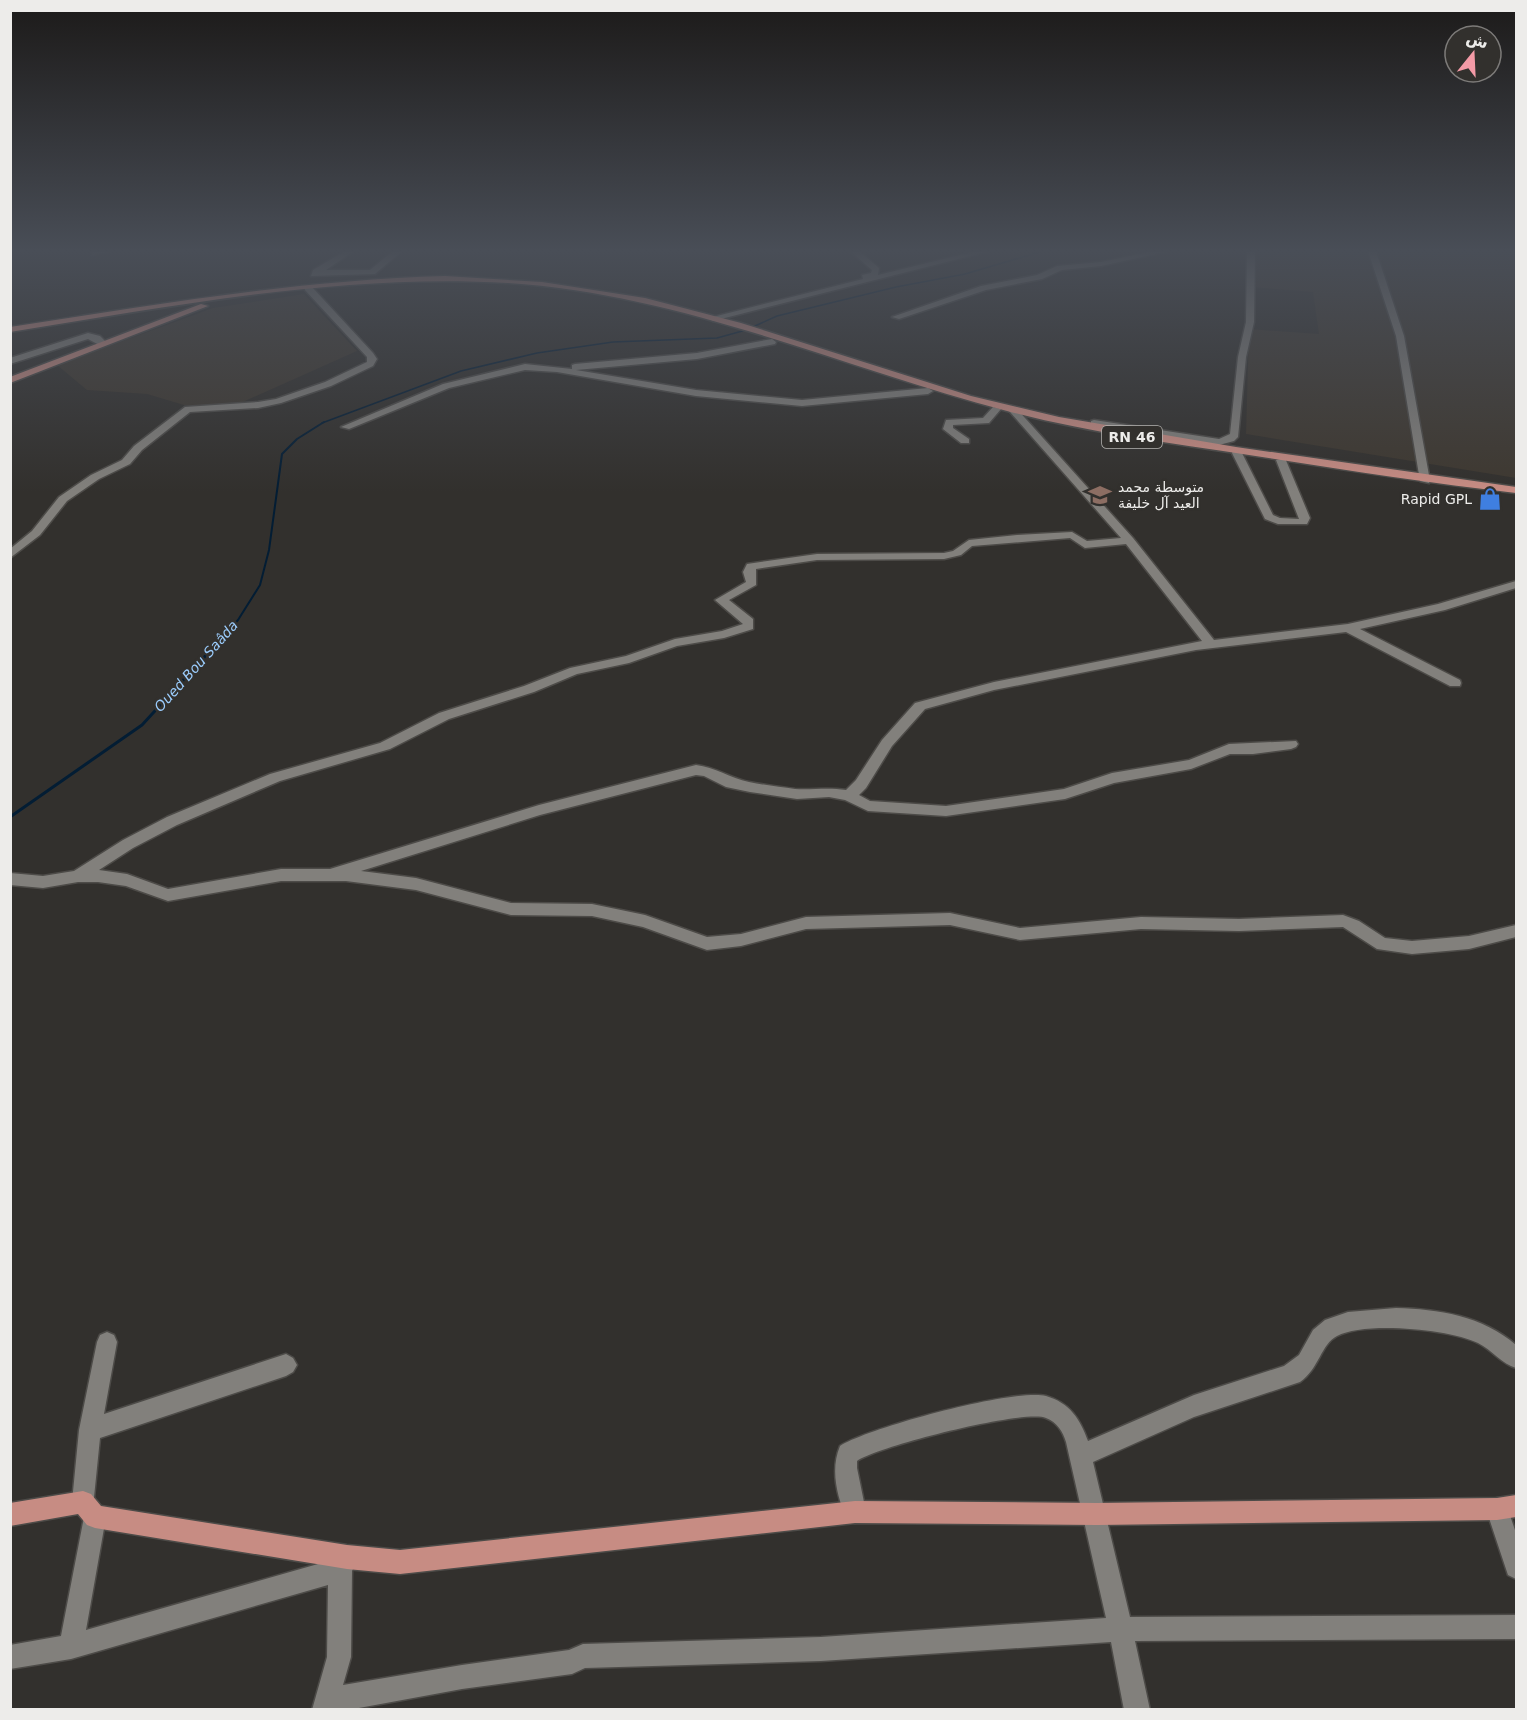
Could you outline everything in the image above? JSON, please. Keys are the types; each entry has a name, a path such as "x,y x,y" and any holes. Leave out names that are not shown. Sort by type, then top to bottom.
{"main road":[{"path":"10,380 139,331"},
{"name":"RN 46","path":"742,331 757,338 772,339 1014,412 1071,426 1281,460 1425,479"},
{"name":"RN 46","path":"749,331 928,392 996,409 1231,450 1516,492"},
{"path":"10,1515 89,1510 343,1563 400,1562 855,1512 1097,1514 1507,1507"}],"street":[{"path":"10,555 36,533 69,494 95,477 126,462 138,448 188,409 258,405 278,401 328,384 370,364 373,359 347,331"},
{"path":"1057,420 1095,423 1219,442 1231,439 1235,435 1242,357 1248,331"},
{"path":"1398,331 1425,479"},
{"path":"10,361 88,336 96,337 104,344"},
{"path":"557,369 697,356 772,339"},
{"path":"345,427 452,384 508,370 539,367 663,389 802,403 928,392"},
{"path":"965,441 948,429 949,422 986,421 996,409"},
{"path":"1014,412 1129,540 1211,644"},
{"path":"1237,453 1269,517 1275,521 1304,522 1305,518 1281,460"},
{"path":"78,876 128,844 232,793 264,781 385,746 444,716 530,689 574,671 629,659 675,643 724,634 749,626 750,623 721,600 752,583 749,572 751,566 817,557 945,556 957,553 969,543 1017,538 1072,535 1085,545 1129,540"},
{"path":"849,796 861,784 887,743 920,706 994,686 1211,644 1348,628 1422,612 1516,584"},
{"path":"1348,628 1455,683"},
{"path":"333,874 539,810 696,770 707,771 731,783 750,788 797,794 829,792 849,796 868,806 946,811 1065,794 1112,778 1191,764 1228,749 1253,749 1291,744"},
{"path":"10,879 43,882 78,876 98,876 127,880 168,895 188,893 261,877 296,873 333,874 416,884 511,909 592,910 645,921 707,944 741,940 806,923 939,918 1020,934 1141,923 1239,925 1336,920 1349,922 1379,943 1399,948 1469,942 1516,931"},
{"path":"1080,1456 1211,1399 1292,1374 1307,1365 1320,1336 1332,1327 1351,1322 1409,1317 1454,1325 1483,1334 1503,1345 1516,1358"},
{"path":"71,1647 89,1510 90,1430 107,1342"},
{"path":"90,1430 286,1365"},
{"path":"855,1512 846,1470 848,1455 852,1450 868,1442 953,1420 1041,1406 1055,1410 1066,1420 1074,1435 1097,1514 1137,1710"},
{"path":"1507,1507 1516,1567"},
{"path":"10,1657 71,1647 343,1563 339,1657 322,1708"},
{"path":"322,1708 342,1698 462,1677 572,1662 583,1656 821,1649 1120,1629 1516,1627"}],"shaded area":[{"path":"149,331 339,331 357,351 236,405 184,405 147,394 87,390 57,365"},
{"path":"1249,331 1319,334 1319,331 1516,331 1516,478 1246,434"}],"waterway":[{"name":"Oued Bou Saâda","path":"323,423 461,371 537,353 613,342 717,338 741,331"},
{"name":"Oued Bou Saâda","path":"219,641 238,620 260,585 269,550 282,454 297,439 323,423"},
{"name":"Oued Bou Saâda","path":"10,817 142,725 220,640"}],"place":[{"name":"متوسطة محمد العيد آل خليفة","path":"1100,495"},
{"name":"Rapid GPL","path":"1490,499"}]}
